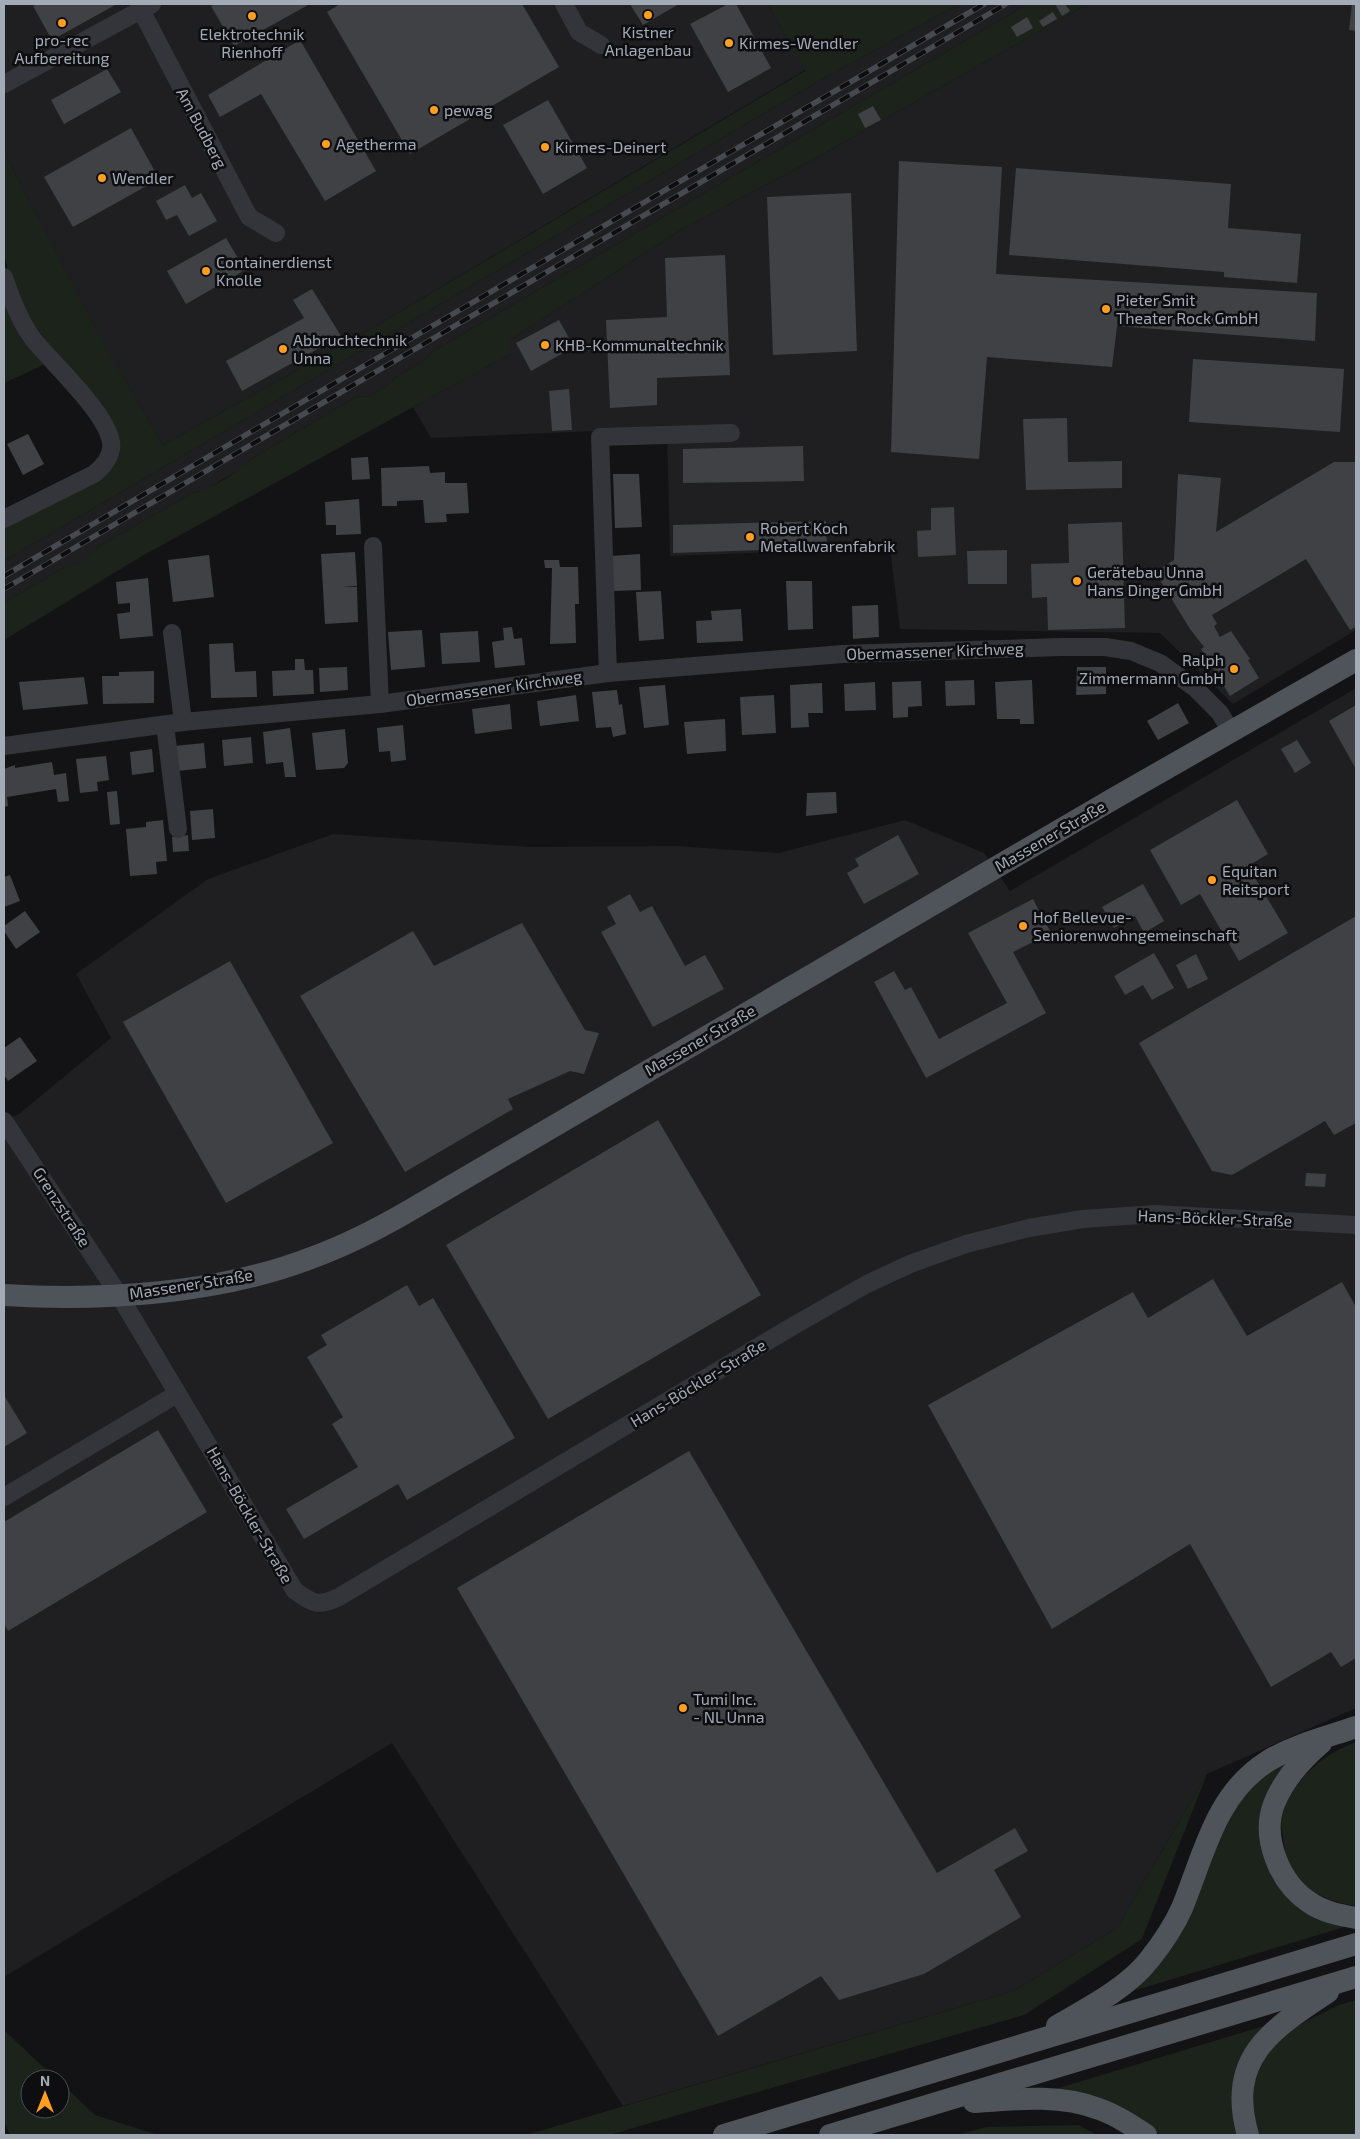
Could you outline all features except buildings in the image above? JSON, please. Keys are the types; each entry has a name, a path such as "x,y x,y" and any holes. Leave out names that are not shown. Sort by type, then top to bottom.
{"main road":[{"name":"Massener Straße","path":"4,1295 119,1295 223,1282 271,1271 310,1259 381,1227 1113,799 1356,660"},
{"path":"1014,2047 1079,2013 1126,1982 1148,1961 1181,1910 1214,1822 1231,1795 1267,1761 1356,1727"},
{"path":"1329,1736 1305,1757 1284,1783 1274,1805 1270,1827 1273,1847 1279,1866 1293,1889 1310,1903 1333,1914 1356,1918"},
{"path":"724,2135 1356,1944"},
{"path":"830,2135 1352,1979"},
{"path":"1248,2135 1243,2116 1242,2097 1244,2074 1251,2058 1274,2031 1352,1979"},
{"path":"930,2105 1017,2099 1074,2102 1098,2108 1146,2135"}],"street":[{"path":"564,4 579,32 601,45"},
{"path":"4,84 146,7"},
{"name":"Am Budberg","path":"146,7 249,217 276,233"},
{"path":"4,277 20,320 95,412 111,440 111,448 103,466 94,474 4,519"},
{"path":"608,672 600,437 731,433"},
{"path":"372,546 380,704"},
{"path":"172,633 183,722"},
{"name":"Obermassener Kirchweg","path":"4,746 183,722 380,704 608,672 843,654 1105,647 1131,651 1160,663 1195,688 1220,714 1231,732"},
{"path":"165,725 178,829"},
{"name":"Grenzstraße","path":"4,1121 119,1295"},
{"name":"Hans-Böckler-Straße","path":"119,1295 295,1592 312,1603 324,1604 339,1597 793,1326 867,1284 910,1264 997,1235 1084,1219 1137,1214 1356,1225"},
{"path":"4,1497 177,1394"}],"shaded area":[{"path":"4,4 768,4 805,70 369,330 163,445 101,340 4,152"},
{"path":"768,4 959,4 824,78 4,561 4,527 113,468 120,454 118,438 20,306 4,256 4,152 101,339 163,445 369,330 805,71"},
{"path":"959,4 1028,4 434,351 424,361 399,375 388,385 370,396 356,397 253,458 242,468 207,489 192,493 98,547 89,559 76,565 65,567 4,603 4,561 824,78"},
{"path":"1028,4 1087,4 807,163 682,229 510,340 510,354 142,556 4,640 4,603 65,567 83,561 98,547 192,493 209,488 225,479 253,458 356,397 370,396 388,385 399,375 424,361 434,351"},
{"path":"1087,4 1356,4 1356,630 1233,704 1160,633 900,629 890,548 670,556 667,428 431,438 413,407 510,354 510,340 682,229 807,163"},
{"path":"4,296 46,364 4,383"},
{"path":"1356,688 1356,1708 1207,1774 1117,1928 1014,1991 623,2106 392,1743 4,1977 4,1120 19,1114 111,1038 76,974 208,879 333,834 529,847 675,846 779,853 905,820 984,853 1010,891"},
{"path":"1356,1742 1356,1906 1328,1899 1306,1886 1297,1877 1285,1852 1281,1820 1287,1801 1311,1769 1332,1753"},
{"path":"1295,1758 1263,1849 1351,1925 1123,1994 1222,1822 1243,1793 1272,1769"},
{"path":"1207,1774 1142,1939 1024,2015 609,2135 526,2135 1014,1991 1117,1928"},
{"path":"1356,2000 1356,2135 1259,2135 1249,2095 1262,2056 1289,2030 1339,2005"},
{"path":"1277,2022 1253,2044 1242,2135 1161,2135 1133,2115 1049,2091"},
{"path":"4,2030 45,2069 20,2069 20,2119 70,2119 70,2091 95,2115 158,2135 10,2135 4,2122"},
{"path":"1079,2125 1097,2135 957,2135 986,2127"}],"railway":[{"path":"4,576 984,4"},
{"path":"4,589 1006,4"}],"place":[{"name":"Kistner Anlagenbau","path":"648,15"},
{"name":"Elektrotechnik Rienhoff","path":"252,16"},
{"name":"pro-rec Aufbereitung","path":"62,23"},
{"name":"Kirmes-Wendler","path":"729,43"},
{"name":"pewag","path":"434,110"},
{"name":"Agetherma","path":"326,144"},
{"name":"Kirmes-Deinert","path":"545,147"},
{"name":"Wendler","path":"102,178"},
{"name":"Containerdienst Knolle","path":"206,271"},
{"name":"Pieter Smit Theater Rock GmbH","path":"1106,309"},
{"name":"KHB-Kommunaltechnik","path":"545,345"},
{"name":"Abbruchtechnik Unna","path":"283,349"},
{"name":"Robert Koch Metallwarenfabrik","path":"750,537"},
{"name":"Gerätebau Unna Hans Dinger GmbH","path":"1077,581"},
{"name":"Ralph Zimmermann GmbH","path":"1234,669"},
{"name":"Equitan Reitsport","path":"1212,880"},
{"name":"Hof Bellevue- Seniorenwohngemeinschaft","path":"1023,926"},
{"name":"Tumi Inc. - NL Unna","path":"683,1708"}]}
